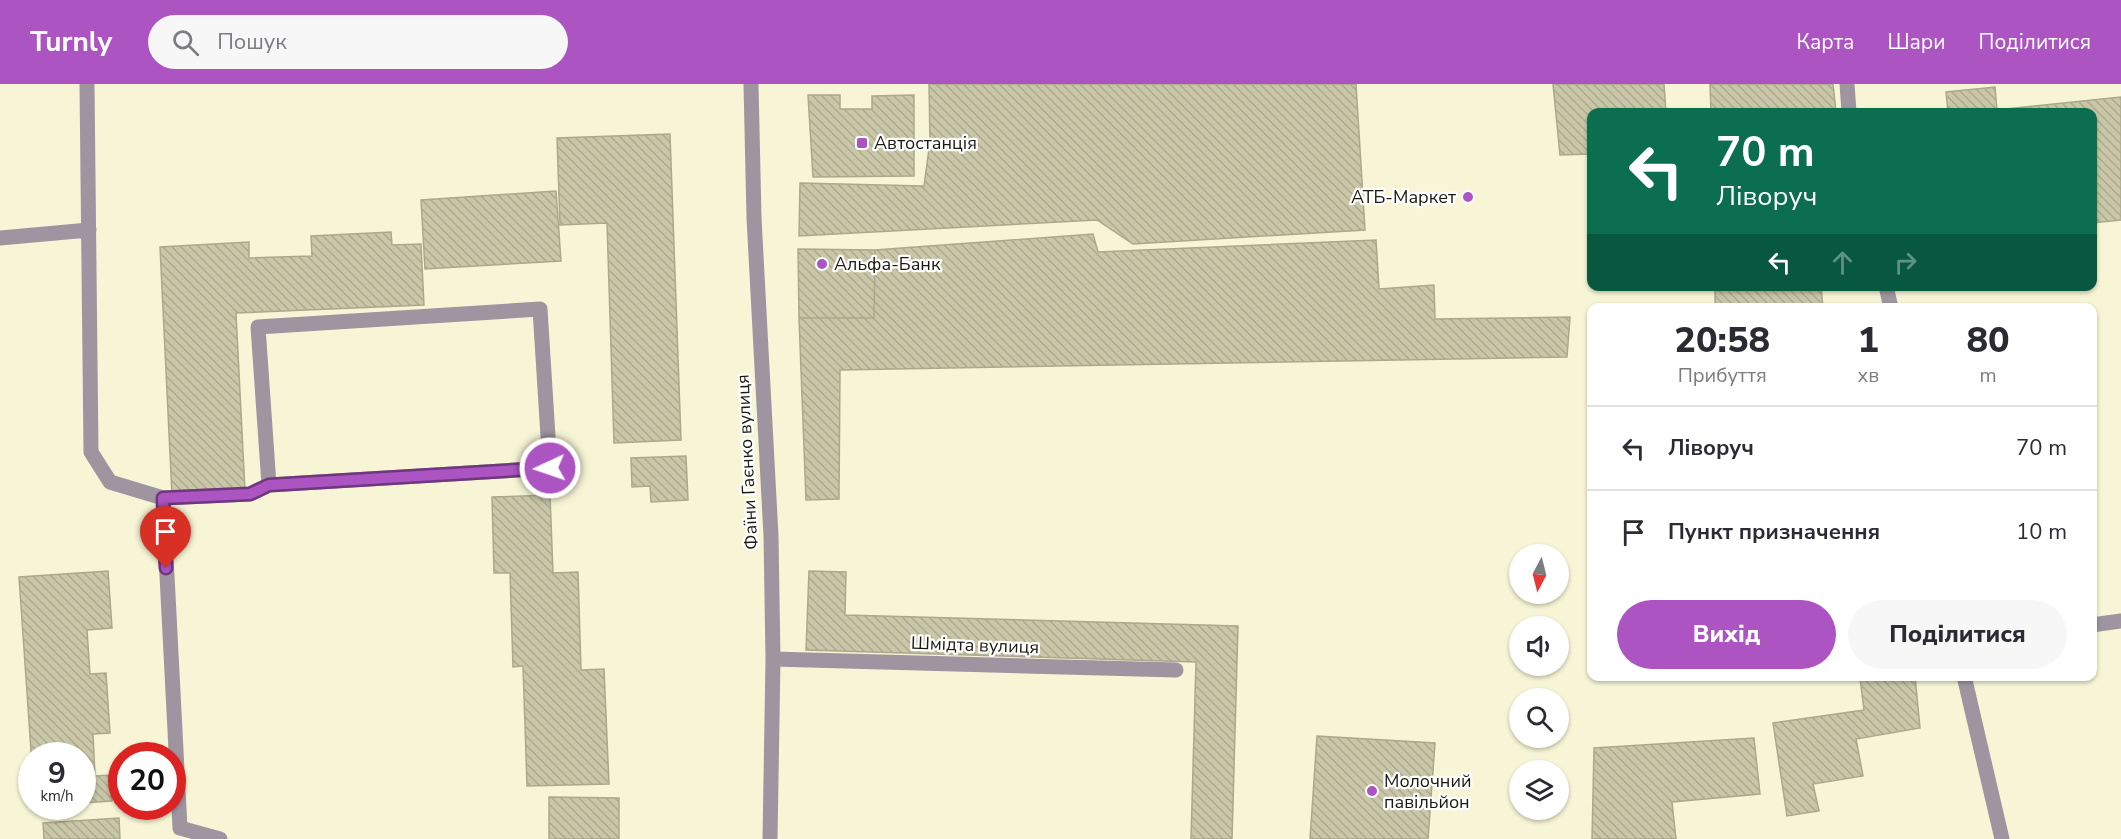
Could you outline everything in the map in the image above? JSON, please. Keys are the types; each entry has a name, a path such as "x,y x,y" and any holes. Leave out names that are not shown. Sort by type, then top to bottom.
{"street":[{"path":"87,84 91,452 110,482 163,498 250,494 269,485 550,468 540,309 258,327 269,485"},
{"name":"Фаїни Гаєнко вулиця","path":"751,84 754,218 771,536 773,659 770,839"},
{"path":"1847,84 1849,108"},
{"path":"0,238 89,230"},
{"path":"163,498 180,828 220,839"},
{"path":"2097,624 2121,621"},
{"name":"Шмідта вулиця","path":"773,659 1176,670"},
{"path":"1965,681 2002,839"}],"building":[{"path":"929,84 1356,84 1365,230 1133,244 1097,220 799,236 800,183 924,186 930,141"},
{"path":"1553,84 1664,84 1666,108 1587,108 1587,154 1560,155"},
{"path":"1710,84 1833,84 1836,108 1711,108"},
{"path":"1995,87 1997,108 1948,108 1946,92"},
{"name":"Автостанція","path":"808,95 840,95 840,109 872,109 872,96 914,95 914,176 813,177"},
{"path":"2121,97 2121,220 2097,222 2097,108 2016,108"},
{"path":"670,134 681,440 614,443 607,223 560,225 557,138"},
{"path":"556,191 561,261 425,269 421,200"},
{"path":"391,232 392,245 421,244 424,305 236,313 245,491 172,495 160,247 249,242 249,258 312,256 311,236"},
{"path":"1093,234 1098,252 1376,240 1379,289 1434,285 1435,319 1570,317 1567,357 840,370 839,499 806,500 799,318 874,318 875,250"},
{"path":"798,249 875,250 874,318 799,318"},
{"path":"1715,291 1821,291 1823,303 1715,303"},
{"path":"686,456 688,500 651,502 650,486 632,487 631,458"},
{"path":"550,495 553,573 578,572 581,670 604,669 609,784 527,786 523,666 513,667 510,573 494,573 492,497"},
{"path":"108,571 112,628 87,630 90,674 106,673 110,733 93,734 93,742 30,742 19,577"},
{"path":"809,571 846,572 845,615 1238,626 1232,839 1191,839 1196,662 806,650"},
{"path":"1860,681 1915,681 1920,728 1856,739 1863,776 1813,784 1819,811 1787,816 1773,723 1864,710"},
{"name":"Молочний павільйон","path":"1317,736 1435,743 1428,839 1310,839"},
{"path":"1754,738 1760,794 1672,802 1676,839 1592,839 1594,748"},
{"path":"108,775 108,801 96,802 96,776"},
{"path":"549,797 619,798 619,839 549,839"},
{"path":"119,820 120,839 44,839 43,823"}],"place":[{"name":"Автостанція","path":"862,143"},
{"name":"АТБ-Маркет","path":"1468,197"},
{"name":"Альфа-Банк","path":"822,264"},
{"name":"Молочний павільйон","path":"1372,791"}],"route":[{"path":"166,568 163,498 250,494 269,485 550,468"}]}
